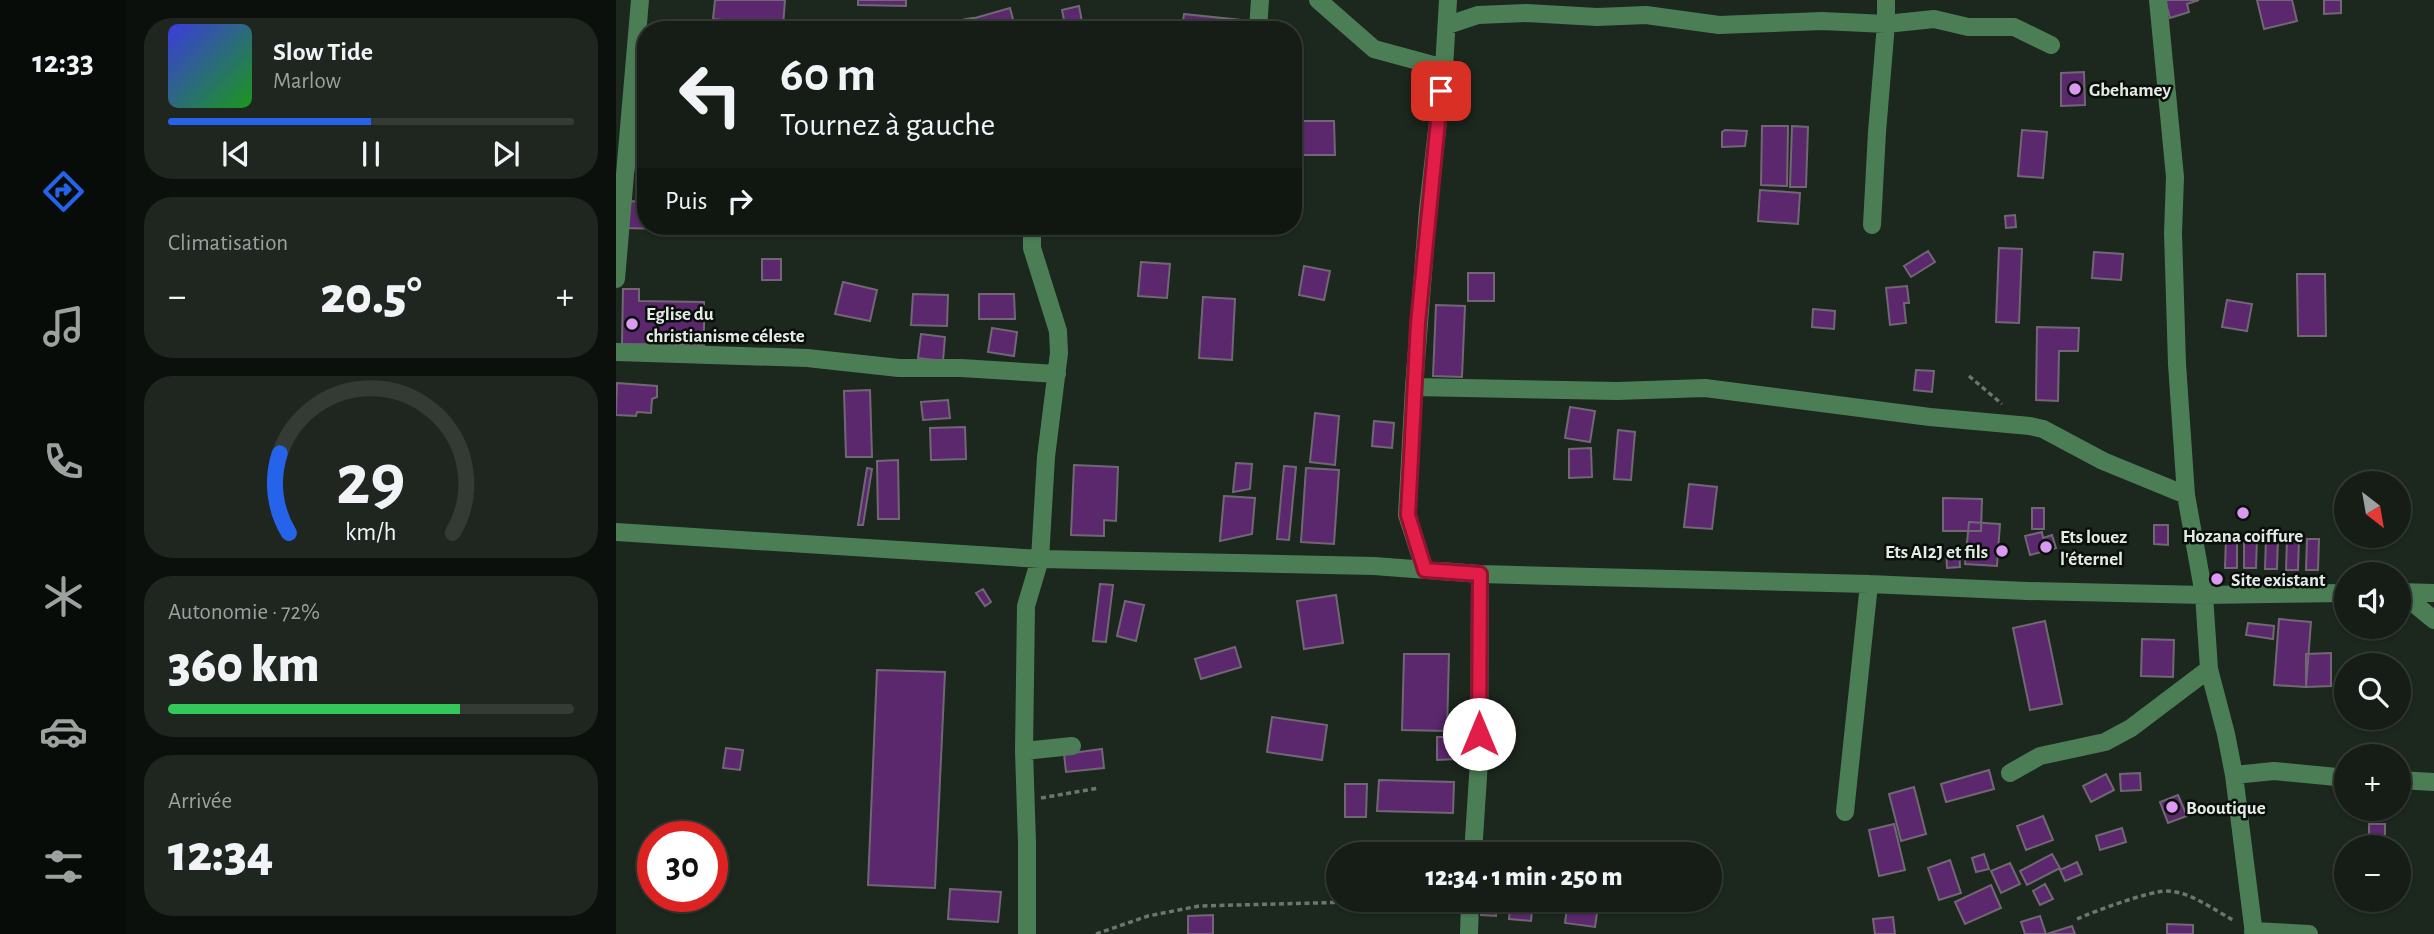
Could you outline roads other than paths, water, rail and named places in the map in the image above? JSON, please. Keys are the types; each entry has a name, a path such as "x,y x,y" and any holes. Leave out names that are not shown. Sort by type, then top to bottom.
{"street":[{"path":"638,21 640,0"},
{"path":"1259,21 1260,0"},
{"path":"1318,0 1374,48 1444,68"},
{"path":"1425,570 1408,515 1427,222 1444,68 1448,0"},
{"path":"1872,225 1886,0"},
{"path":"2158,0 2175,177 2173,233 2177,365 2186,495 2204,595 2209,670 2234,775 2253,932 2309,934"},
{"path":"1448,24 1478,15 1527,13 1597,17 1646,15 1718,25 1822,21 1886,24 1934,19 1968,27 2014,27 2051,45"},
{"path":"616,279 637,35"},
{"path":"1027,934 1024,751 1026,606 1040,559 1046,457 1057,374 1058,331 1032,248 1032,235"},
{"path":"616,352 807,358 899,368 961,368 1057,374"},
{"path":"1415,387 1617,391 1705,388 1840,403 1930,417 2030,426 2043,429 2103,461 2186,495"},
{"path":"616,532 1040,559 1374,566 1480,574 2027,591 2204,595 2334,593"},
{"path":"1474,842 1479,761 1480,574"},
{"path":"1845,812 1869,584"},
{"path":"2411,592 2434,593"},
{"path":"2411,601 2434,621"},
{"path":"2010,773 2040,756 2105,742 2131,728 2209,670"},
{"path":"1024,751 1072,746"},
{"path":"2234,775 2274,771 2334,777"},
{"path":"2411,781 2434,782"},
{"path":"1469,934 1470,912"}],"place":[{"name":"Gbehamey","path":"2075,89"},
{"name":"Eglise du christianisme céleste","path":"632,324"},
{"name":"Hozana coiffure","path":"2243,513"},
{"name":"Ets louez l'éternel","path":"2046,547"},
{"name":"Ets AI2J et fils","path":"2002,551"},
{"name":"Site existant","path":"2217,579"},
{"name":"Booutique","path":"2172,807"}]}
